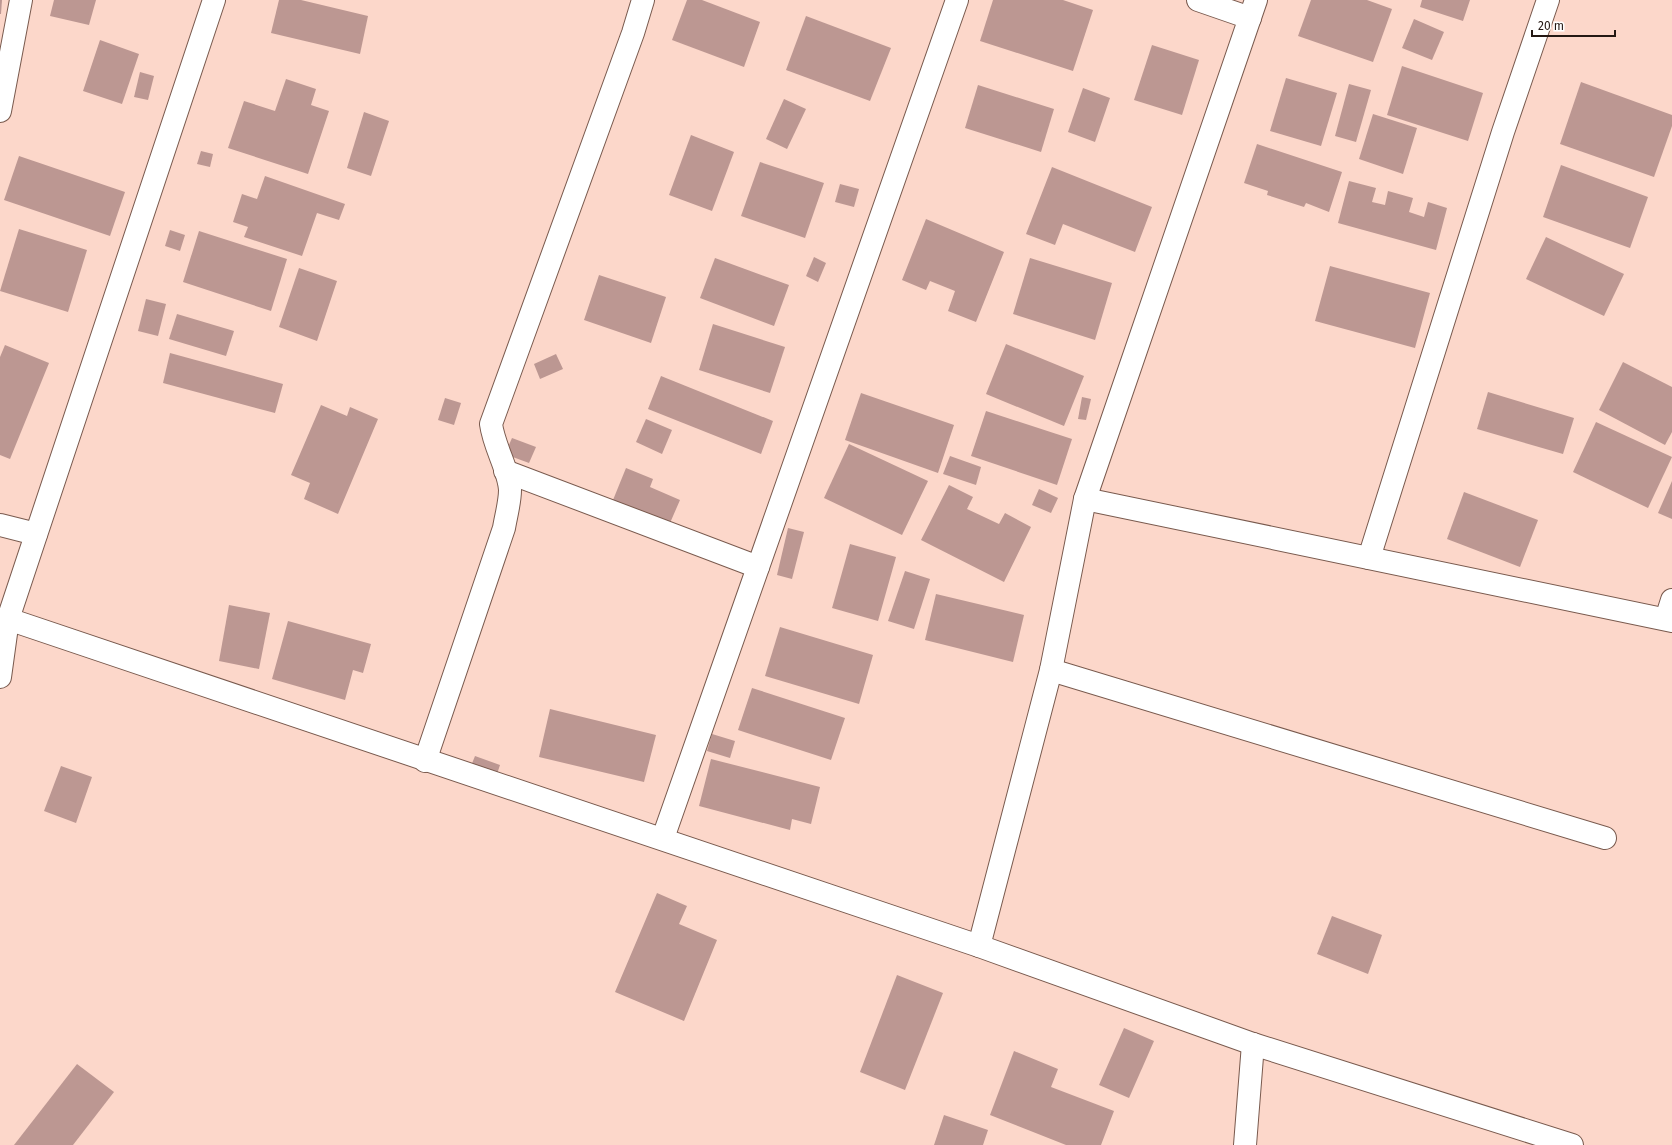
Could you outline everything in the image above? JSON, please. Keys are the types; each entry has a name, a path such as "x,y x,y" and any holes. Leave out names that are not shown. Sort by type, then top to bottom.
{"street":[{"path":"0,111 21,0"},
{"path":"0,677 8,619 214,0"},
{"path":"425,760 504,528 510,490 493,438 492,424 630,41 643,0"},
{"path":"663,838 957,0"},
{"path":"979,946 1051,670 1085,499 1253,9 1198,0"},
{"path":"1369,558 1504,132 1548,0"},
{"path":"505,471 758,566"},
{"path":"1085,499 1369,558 1670,613"},
{"path":"0,525 36,534"},
{"path":"8,619 425,760 663,838 979,946 1253,1044 1572,1145"},
{"path":"1051,670 1605,838"},
{"path":"1245,1145 1253,1044"}],"building":[{"path":"0,0 2,0 1,14 0,14"},
{"path":"54,0 96,0 89,25 50,16"},
{"path":"279,0 301,0 368,16 360,54 271,33"},
{"path":"687,0 702,0 760,22 744,67 672,40"},
{"path":"993,0 1063,0 1093,10 1073,71 980,41"},
{"path":"1311,0 1367,0 1392,9 1373,62 1298,36"},
{"path":"1422,0 1470,0 1463,21 1420,7"},
{"path":"806,16 891,48 870,101 786,70"},
{"path":"1414,19 1444,32 1432,60 1402,48"},
{"path":"100,40 139,54 122,104 83,91"},
{"path":"1152,45 1199,60 1182,115 1134,100"},
{"path":"1402,66 1483,93 1468,141 1387,115"},
{"path":"140,72 154,76 148,100 134,97"},
{"path":"1286,78 1337,93 1321,146 1270,131"},
{"path":"286,79 316,89 311,105 329,111 308,174 228,148 244,101 275,111"},
{"path":"1581,82 1672,115 1672,126 1654,177 1560,144"},
{"path":"1349,84 1371,90 1356,142 1335,136"},
{"path":"978,85 1054,109 1041,152 965,128"},
{"path":"1083,88 1110,98 1095,142 1068,132"},
{"path":"784,99 806,109 787,149 766,139"},
{"path":"364,112 389,121 371,176 347,168"},
{"path":"1373,114 1417,128 1403,174 1359,159"},
{"path":"691,135 734,152 712,211 669,195"},
{"path":"1257,144 1342,172 1329,212 1306,203 1304,207 1267,195 1268,191 1244,183"},
{"path":"201,151 213,154 210,167 197,164"},
{"path":"19,156 125,192 110,236 4,200"},
{"path":"760,162 824,183 805,238 741,216"},
{"path":"1561,165 1648,197 1630,248 1543,217"},
{"path":"1052,167 1152,207 1135,252 1063,224 1055,245 1026,234"},
{"path":"265,176 345,204 339,220 317,213 302,256 244,237 248,227 233,222 242,194 257,199"},
{"path":"1349,181 1376,188 1372,202 1385,205 1388,191 1413,198 1409,212 1424,217 1428,202 1447,208 1436,250 1338,223"},
{"path":"840,184 859,189 854,207 835,202"},
{"path":"926,219 1004,252 976,322 948,311 955,291 930,281 926,290 902,280"},
{"path":"19,229 87,250 68,312 0,291"},
{"path":"170,230 185,235 180,251 165,246"},
{"path":"199,231 287,259 271,311 183,282"},
{"path":"1546,237 1624,274 1604,316 1526,279"},
{"path":"814,257 826,263 818,282 806,276"},
{"path":"715,258 789,285 774,326 700,298"},
{"path":"1030,258 1112,283 1095,340 1013,314"},
{"path":"1330,266 1430,293 1415,348 1315,321"},
{"path":"299,268 337,281 317,341 279,327"},
{"path":"599,275 666,297 651,343 584,320"},
{"path":"146,299 166,304 158,336 138,331"},
{"path":"177,314 234,331 226,356 169,339"},
{"path":"713,324 785,347 770,393 699,370"},
{"path":"1006,344 1084,376 1064,426 986,394"},
{"path":"5,345 49,363 10,459 0,455 0,357"},
{"path":"170,353 283,384 275,413 163,383"},
{"path":"556,354 563,369 540,379 534,364"},
{"path":"1623,362 1672,387 1672,432 1665,445 1599,410"},
{"path":"661,376 773,421 761,454 648,409"},
{"path":"1488,392 1574,418 1563,454 1477,429"},
{"path":"861,393 954,425 938,473 845,440"},
{"path":"1082,397 1091,399 1086,420 1078,419"},
{"path":"445,398 461,403 454,425 438,420"},
{"path":"321,405 347,416 350,407 378,419 338,514 304,499 310,483 291,475"},
{"path":"986,411 1072,439 1057,485 971,456"},
{"path":"646,419 672,430 662,454 636,442"},
{"path":"1596,422 1672,457 1648,508 1573,472"},
{"path":"512,438 536,447 529,463 505,454"},
{"path":"849,444 928,481 902,535 824,498"},
{"path":"950,456 981,467 976,485 943,474"},
{"path":"626,468 653,479 650,487 680,500 670,523 613,500"},
{"path":"1672,481 1672,519 1658,513"},
{"path":"949,485 973,497 967,509 999,524 1005,513 1031,527 1004,582 921,540"},
{"path":"1039,489 1058,498 1051,513 1032,505"},
{"path":"1464,492 1538,520 1520,567 1447,539"},
{"path":"788,528 804,532 792,579 777,575"},
{"path":"850,544 896,557 878,621 832,608"},
{"path":"905,571 930,579 914,629 888,621"},
{"path":"936,594 1024,615 1013,662 925,640"},
{"path":"229,605 270,613 259,669 219,661"},
{"path":"288,621 371,644 363,673 353,670 345,700 272,679"},
{"path":"780,627 873,655 859,704 765,676"},
{"path":"752,688 845,718 831,760 738,730"},
{"path":"550,709 656,735 644,782 539,757"},
{"path":"712,734 735,741 730,758 707,751"},
{"path":"475,756 500,765 497,774 471,766"},
{"path":"711,759 820,787 811,824 792,819 790,830 699,806"},
{"path":"61,766 92,777 76,823 44,811"},
{"path":"657,893 687,906 679,924 717,940 684,1021 615,992"},
{"path":"1332,916 1382,935 1368,974 1317,954"},
{"path":"897,975 943,993 905,1090 860,1072"},
{"path":"1124,1028 1154,1041 1129,1098 1099,1085"},
{"path":"1014,1051 1058,1069 1051,1087 1114,1111 1101,1145 1066,1145 990,1115"},
{"path":"77,1064 114,1092 73,1145 14,1145"},
{"path":"944,1115 988,1130 983,1145 934,1145"}]}
